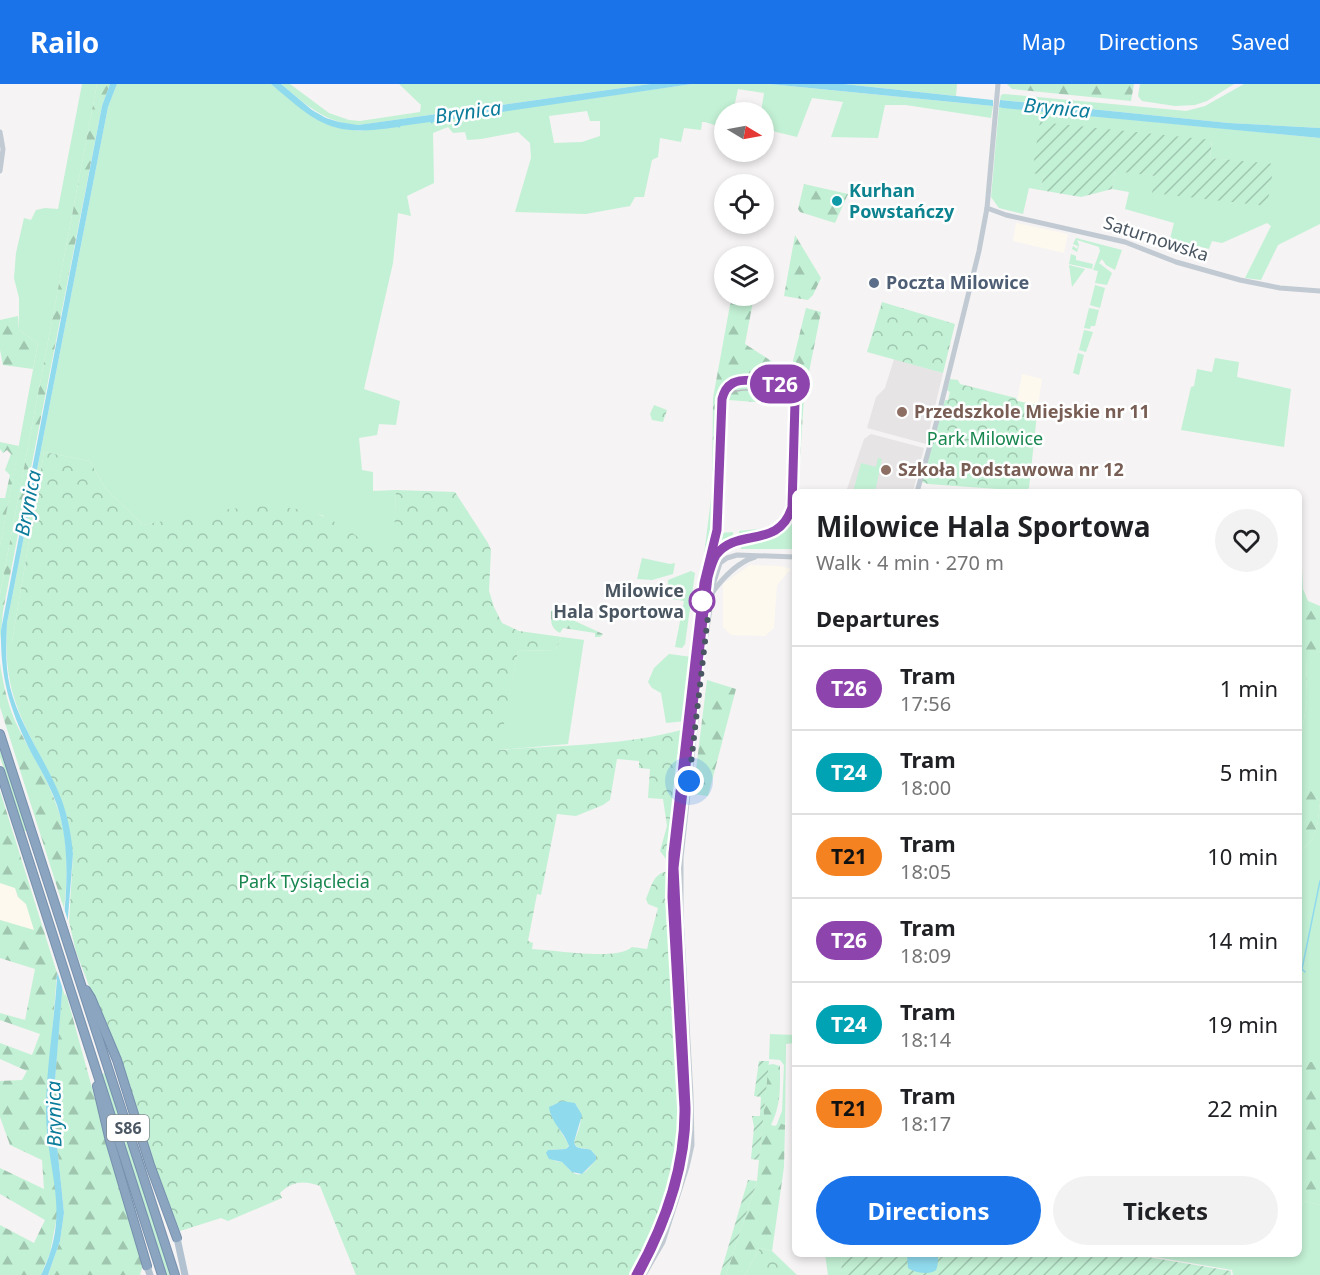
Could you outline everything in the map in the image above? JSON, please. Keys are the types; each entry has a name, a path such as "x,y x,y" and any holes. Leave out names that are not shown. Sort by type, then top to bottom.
{"highway":[{"name":"S86","path":"0,734 175,1275"},
{"name":"S86","path":"0,771 162,1275"},
{"path":"80,981 91,998 117,1060 146,1154 177,1238"},
{"path":"91,1055 101,1109 147,1266"}],"main road":[{"path":"177,1238 185,1275"},
{"path":"147,1266 150,1275"}],"street":[{"path":"918,489 979,250 987,208 998,84"},
{"path":"0,132 3,149 0,171"},
{"name":"Saturnowska","path":"987,208 1006,215 1125,242 1176,262 1240,280 1280,288 1319,291"},
{"path":"644,1275 663,1242 692,1145 680,868 711,594 720,563 727,558 737,555 792,557"},
{"path":"711,594 718,584 741,564 758,556"}],"shaded area":[{"path":"1016,223 1068,234 1064,253 1013,241"},
{"name":"Przedszkole Miejskie nr 11","path":"894,359 943,373 926,444 867,428 876,397 885,388"},
{"path":"1022,374 1042,379 1038,405 1017,401"},
{"name":"Szkoła Podstawowa nr 12","path":"871,434 924,448 914,489 847,489 864,439"},
{"path":"750,565 780,566 791,569 777,585 774,628 765,636 731,635 723,627 723,584"},
{"path":"0,883 15,888 18,897 26,904 34,930 0,920"}],"green space":[{"path":"82,84 97,84 0,594 0,546 38,343 19,330 19,298 14,278 16,253 24,218 31,220 36,210 58,209"},
{"path":"97,84 110,84 102,106 3,611 0,642 0,594"},
{"path":"117,84 271,84 314,118 334,127 360,131 692,84 769,84 993,106 991,118 906,105 885,105 878,138 831,137 843,102 812,98 797,137 774,131 774,102 763,102 764,93 738,89 735,102 714,102 714,125 702,122 701,130 684,128 681,142 660,138 658,157 652,160 644,197 635,197 630,206 586,214 515,212 531,158 530,143 518,132 467,140 465,132 453,133 448,127 433,133 434,183 407,196 411,216 398,213 393,263 364,389 400,401 396,425 379,424 377,435 359,438 362,470 373,472 373,491 396,490 394,564 322,515 251,507 143,525 105,488 90,461 44,452 12,642 47,769 21,716 10,683 6,645 7,623 108,107","holes":["587,111 590,121 600,121 600,136 582,142 554,143 549,116"]},
{"path":"281,84 290,84 329,113 360,121 420,112 421,105 399,84 650,84 358,125 335,121 325,116"},
{"path":"844,84 957,84 956,96"},
{"path":"1007,84 1134,84 1131,101 1012,89"},
{"path":"1140,84 1234,84 1207,101 1195,105 1175,106 1142,101 1138,96"},
{"path":"1244,84 1320,84 1320,128 1229,123 1000,100 1001,95 1004,94 1186,111 1205,106"},
{"path":"999,107 1320,138 1320,224 1278,245 1261,280 1245,278 1271,226 1267,223 1222,243 1212,241 1209,249 1170,239 1174,223 1125,209 1129,192 1112,189 1115,170 1156,176 1153,193 1274,165 1210,158 1212,141 1032,172 1044,175 1040,190 1029,188 1023,214 999,208 991,197"},
{"path":"1040,122 1212,140 1210,158 1274,164 1267,206 1152,193 1155,176 1115,171 1112,189 1081,197 1040,190 1044,175 1032,173"},
{"path":"804,184 848,194 835,223 800,212 798,209"},
{"path":"795,235 821,278 808,300 784,296"},
{"path":"1076,238 1122,250 1115,270 1106,265 1102,259 1099,263 1112,273 1107,285 1095,283 1098,271 1093,270 1100,251 1099,247 1077,240 1079,245 1077,252 1072,249 1073,246 1077,249 1078,246 1073,244"},
{"path":"1071,254 1076,256 1076,260 1093,264 1092,269 1069,264"},
{"path":"1069,265 1085,269 1072,287"},
{"path":"1095,285 1105,288 1100,308 1090,305"},
{"path":"882,302 955,324 943,373 867,352"},
{"path":"730,306 752,306 745,344 790,373 806,308 821,312 804,397 798,489 792,489 792,514 785,514 790,405 729,400 725,407 720,533 733,532 734,549 722,553 714,565 703,563 712,491 713,398"},
{"path":"1089,308 1099,310 1095,326 1091,326 1090,329 1084,328"},
{"path":"18,316 19,330 38,343 33,369 3,365 0,350 0,320"},
{"path":"1084,330 1093,332 1086,352 1079,350"},
{"path":"1078,353 1084,355 1079,375 1073,373"},
{"path":"1215,358 1239,362 1237,377 1291,389 1284,447 1181,430 1197,369 1212,372"},
{"name":"Park Milowice","path":"950,379 958,380 960,384 1038,405 1029,488 997,489 922,482 945,400 948,400 950,392 947,390"},
{"path":"654,405 667,410 663,422 652,420 650,414"},
{"path":"0,442 19,446 0,546 0,498 5,498 10,475 5,470 11,454 7,450 3,453 0,449"},
{"name":"Park Tysiąclecia","path":"44,452 90,461 105,488 143,525 232,509 277,507 299,509 320,515 338,524 393,563 396,490 455,492 491,550 489,591 502,623 519,631 562,637 555,650 518,651 499,750 616,742 685,729 669,863 660,851 667,826 663,799 648,798 650,769 639,768 639,761 617,759 610,800 576,816 557,814 541,895 537,894 528,941 533,943 532,949 585,954 614,953 632,947 647,949 658,908 648,904 646,899 657,876 671,871 677,1060 681,1109 679,1153 651,1237 632,1275 356,1275 320,1186 309,1183 289,1186 280,1193 282,1198 228,1221 221,1218 180,1231 153,1166 119,1063 76,952 69,922 73,854 66,814 15,684 12,642","holes":["575,1103 581,1117 575,1145 591,1150 596,1156 596,1160 581,1174 572,1172 562,1162 555,1161 548,1150 566,1149 569,1145 554,1120 552,1105"]},
{"path":"878,458 882,459 876,489 854,489 861,463 876,467"},
{"path":"785,514 792,514 792,549 741,549 739,531 777,527"},
{"path":"642,558 675,563 673,574 652,580 637,579"},
{"path":"1302,566 1303,589 1308,601 1320,606 1320,651 1306,658 1307,700 1302,732"},
{"path":"691,571 695,573 685,644 682,648 675,647 684,601 667,598 668,580"},
{"path":"557,607 562,610 564,616 603,634 595,637 595,633 563,628 560,633 554,629 551,621 551,611"},
{"path":"562,637 584,640 568,744 498,750 518,651 555,650"},
{"path":"1320,651 1320,801 1302,782 1302,732 1307,700 1306,657"},
{"path":"669,654 692,657 686,721 666,723 661,693 652,688 648,682 654,668"},
{"path":"0,663 12,714 52,793 60,817 66,856 64,909 0,707"},
{"path":"707,680 736,689 708,796 693,794"},
{"path":"0,748 27,831 24,831 0,757"},
{"path":"1302,781 1320,801 1314,837 1302,849"},
{"path":"0,791 57,973 46,1109 57,1216 50,1253 41,1275 0,1275 0,1225 34,1243 45,1220 0,1194 0,1168 44,1189 42,1160 10,1145 0,1117 0,1081 22,1080 27,1071 0,1059 0,1043 32,1055 40,1034 0,1020 0,1013 25,1020 35,969 0,958 0,920 34,930 26,904 18,897 15,888 0,883"},
{"path":"1320,803 1320,1062 1302,1062 1302,849 1314,837"},
{"path":"62,988 67,997 116,1175 142,1257 143,1265 140,1275 48,1275 60,1241 64,1213 53,1106"},
{"path":"770,1034 792,1035 792,1043 786,1044 785,1125 777,1124 782,1111 784,1065 780,1060 769,1059"},
{"path":"759,1061 769,1061 759,1160 751,1159 754,1127 752,1116 760,1116 761,1097 754,1096"},
{"path":"1302,1062 1320,1062 1320,1205 1303,1201 1302,1206"},
{"path":"768,1065 780,1066 780,1090 777,1110 771,1125 775,1126 779,1123 785,1125 784,1167 772,1251 760,1248 745,1275 726,1275 757,1181"},
{"path":"105,1073 171,1275 167,1275 102,1074"},
{"path":"748,1180 757,1181 726,1275 720,1275"},
{"path":"1303,1201 1320,1205 1320,1275 1233,1275 1232,1270 1156,1257 1302,1257"},
{"path":"760,1248 772,1251 797,1275 745,1275"},
{"path":"825,1257 842,1257 841,1275 828,1275"},
{"path":"842,1257 1148,1257 1231,1271 1231,1275 841,1275"}],"water":[{"name":"Brynica","path":"110,84 117,84 108,107 7,623 8,679 14,701 61,799 68,822 73,854 53,1106 64,1213 60,1241 48,1275 41,1275 55,1232 56,1194 47,1135 46,1096 57,979 55,978 57,977 66,891 65,848 57,805 25,740 8,696 2,665 1,630 102,106"},
{"name":"Brynica","path":"271,84 281,84 312,110 326,118 358,125 650,84 692,84 433,122 432,124 430,122 399,128 357,130 342,129 315,119"},
{"path":"769,84 844,84 993,100 993,106"},
{"name":"Brynica","path":"1000,100 1229,123 1320,128 1320,138 1003,108 999,107"},
{"path":"562,1101 575,1103 582,1115 575,1145 578,1148 591,1150 596,1156 596,1160 582,1174 572,1172 562,1162 549,1159 546,1153 548,1150 566,1149 569,1146 552,1118 549,1107"},
{"path":"907,1257 938,1257 938,1264 934,1272 918,1272 908,1268"}],"pier":[{"path":"62,902 71,930 65,996 55,965"}],"waterway":[{"path":"1305,972 1302,969 1320,881"}],"tram line":[{"name":"T26","path":"636,1275 664,1211 676,1176 683,1138 684,1107 672,897 673,853 704,583 716,541 722,399 726,389 735,382 743,380 772,382 781,384 791,391 795,402 793,489"},
{"path":"636,1275 664,1215 681,1151 684,1107 672,867 704,583 717,530 722,399 724,392 737,382 776,382 789,389 795,406 791,511 784,523 774,530 731,543 722,549 711,567 705,594 674,868 686,1129 673,1194 658,1236 638,1275"},
{"path":"726,396 739,391 758,390 778,393 791,400"},
{"name":"T26","path":"638,1275 666,1214 680,1168 686,1138 674,868 708,577 714,558 720,550 732,543 773,532 784,522 792,507"}],"place":[{"name":"Kurhan Powstańczy","path":"837,201"},
{"name":"Poczta Milowice","path":"874,283"},
{"name":"Przedszkole Miejskie nr 11","path":"902,412"},
{"name":"Szkoła Podstawowa nr 12","path":"886,470"},
{"name":"Milowice Hala Sportowa","path":"702,601"}],"route":[{"path":"689,781 710,598 702,601"}]}
